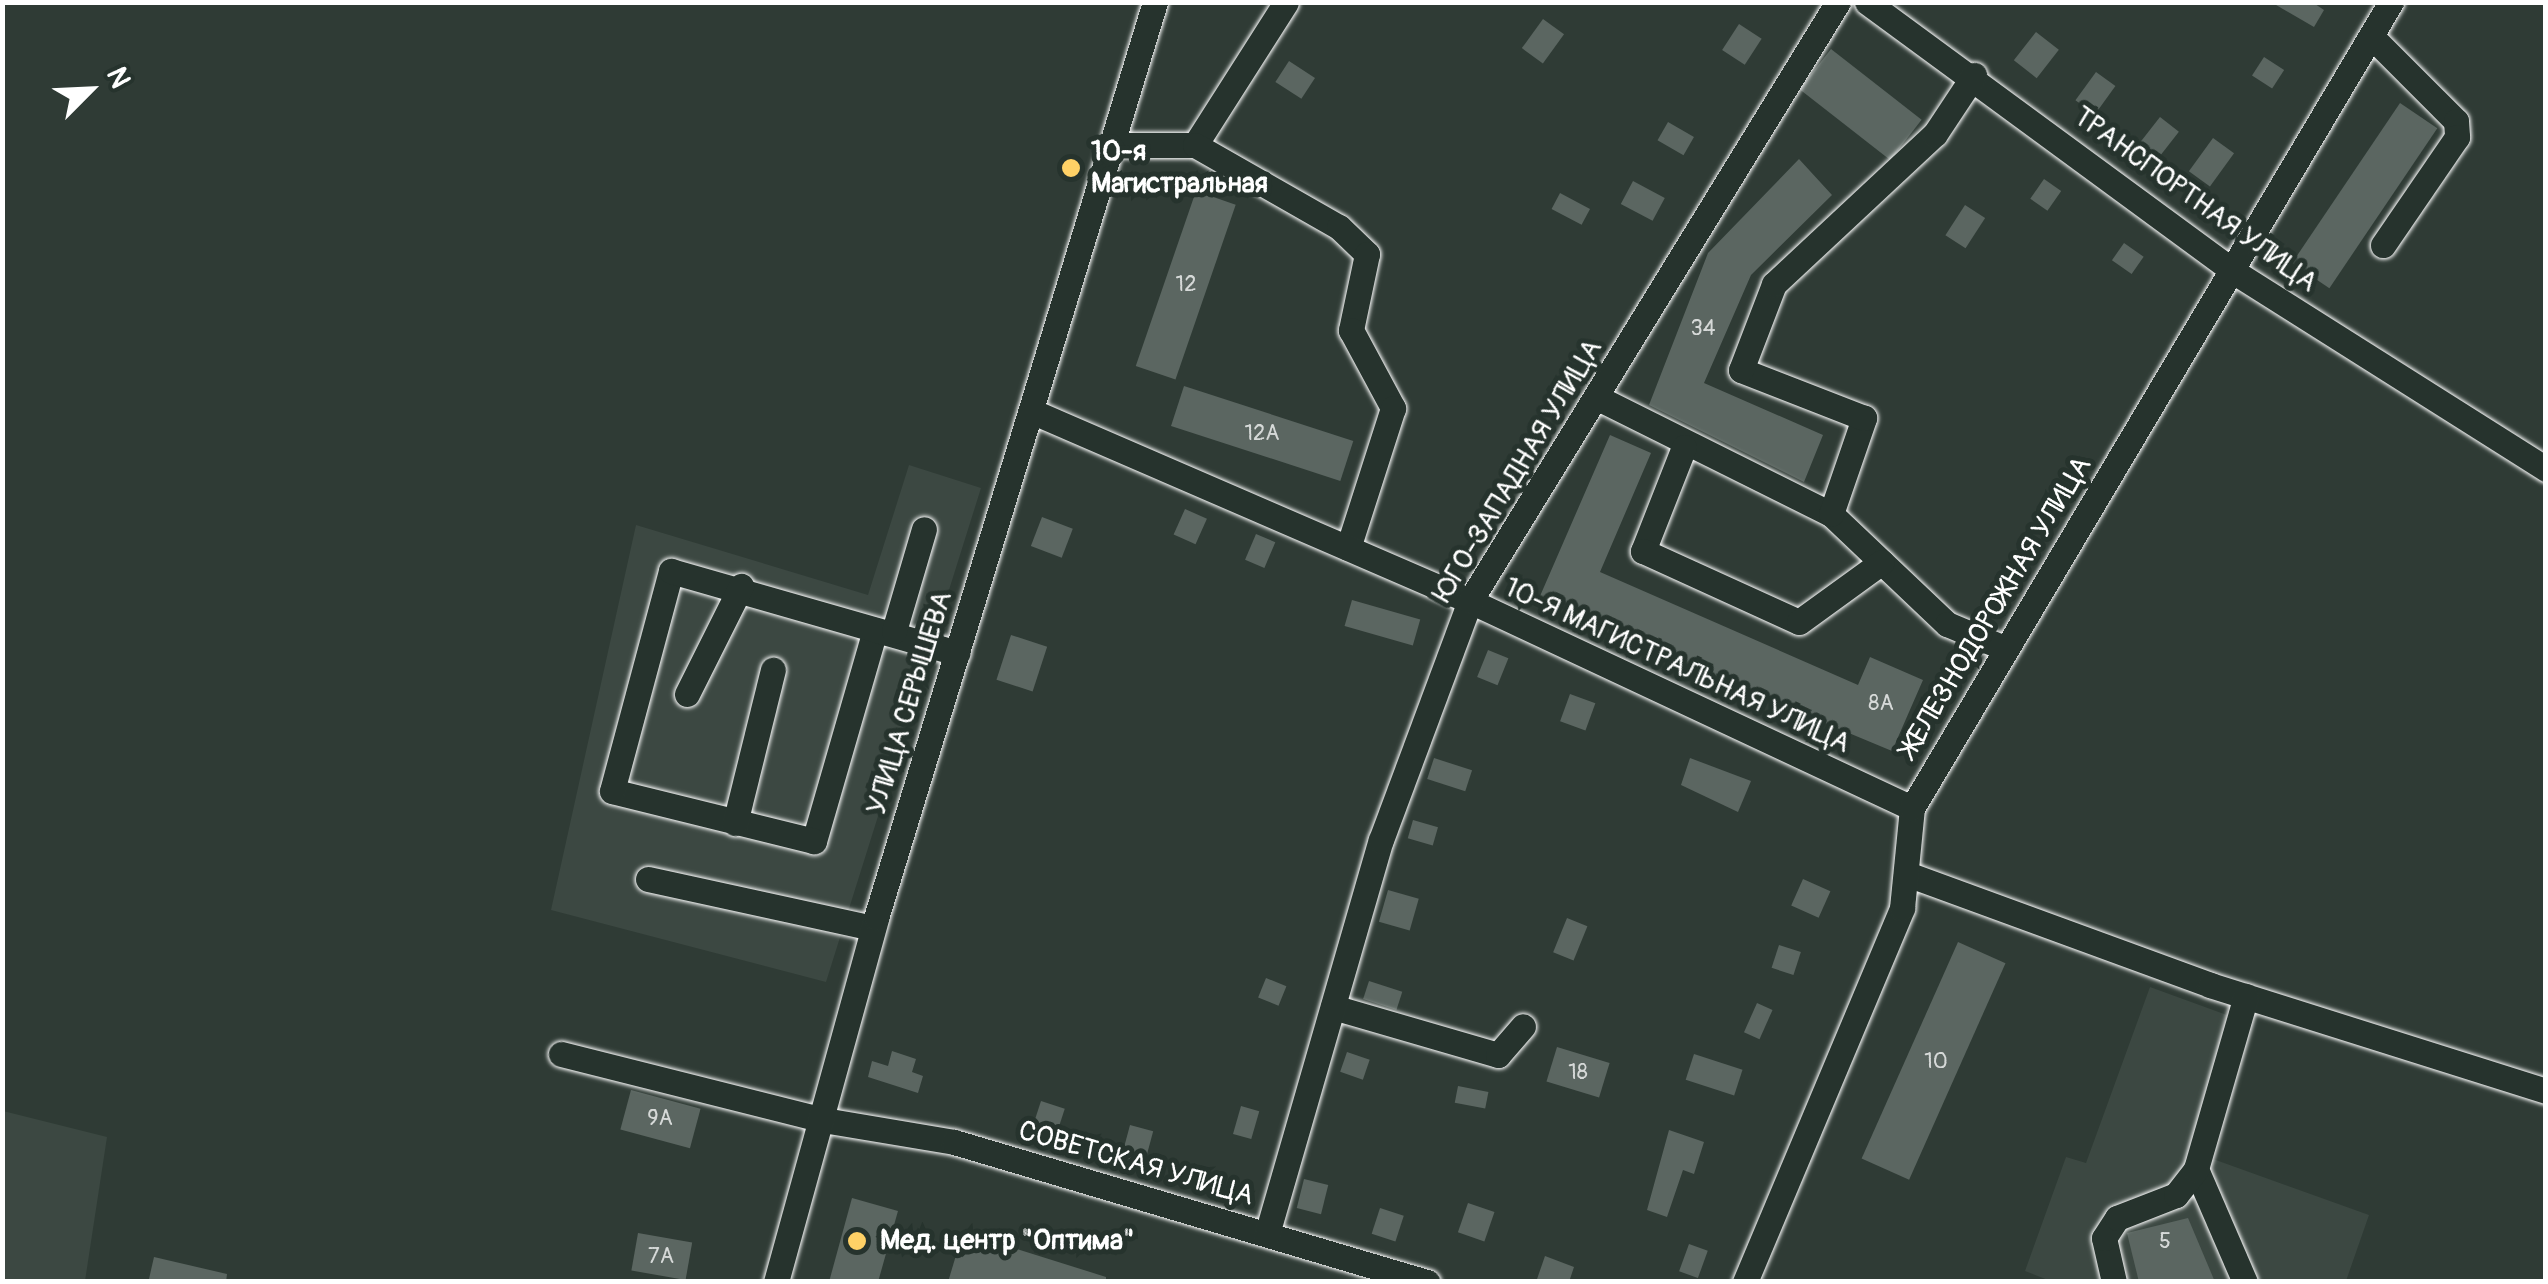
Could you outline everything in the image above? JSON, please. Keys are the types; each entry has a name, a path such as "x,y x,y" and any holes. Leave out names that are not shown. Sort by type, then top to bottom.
{"street":[{"name":"УЛИЦА СЕРЫШЕВА","path":"776,1282 873,928 1155,2"},
{"path":"1195,144 1286,2"},
{"name":"ЮГО-ЗАПАДНАЯ УЛИЦА","path":"1267,1234 1381,840 1470,601 1838,2"},
{"name":"ТРАНСПОРТНАЯ УЛИЦА","path":"1867,2 1974,75 2236,273 2546,469"},
{"name":"ЖЕЛЕЗНОДОРОЖНАЯ УЛИЦА","path":"1745,1282 1910,875 1912,808 2004,648 2236,273 2390,2"},
{"path":"2372,36 2456,121 2457,137 2383,245"},
{"path":"1832,514 1864,418 1742,370 1774,284 1935,134 1974,75"},
{"path":"1114,145 1195,144 1339,227 1367,254 1351,330 1393,408 1348,548"},
{"path":"1596,397 1684,446 1832,514 1947,624 2004,648"},
{"name":"10-Я МАГИСТРАЛЬНАЯ УЛИЦА","path":"1031,411 1470,601 1912,808"},
{"path":"1684,446 1643,551 1799,622 1882,562"},
{"path":"924,529 885,630 814,841 612,791 670,571 740,586 885,630 956,653"},
{"path":"687,694 740,586"},
{"path":"735,823 772,670"},
{"path":"1910,875 2246,996 2546,1091"},
{"path":"648,879 873,928"},
{"path":"2114,1282 2104,1238 2118,1218 2176,1194 2196,1169 2246,996"},
{"path":"1332,1008 1498,1055 1524,1026"},
{"name":"СОВЕТСКАЯ УЛИЦА","path":"562,1054 823,1120 954,1142 1428,1282"},
{"path":"2196,1169 2245,1282"}],"shaded area":[{"path":"909,465 981,488 826,982 551,910 636,525 868,595"},
{"path":"2150,987 2235,1018 2188,1150 2369,1215 2346,1281 2053,1282 2025,1271 2066,1157 2086,1163"},
{"path":"3,1111 107,1137 85,1281 3,1281"}],"building":[{"path":"2271,2 2312,2 2324,10 2314,27"},
{"path":"1543,19 1564,34 1543,63 1522,48"},
{"path":"1739,24 1762,39 1745,65 1722,50"},
{"path":"2036,32 2059,50 2037,78 2014,60"},
{"path":"1831,49 1922,120 1890,160 1800,89"},
{"path":"2264,57 2284,70 2272,89 2252,75"},
{"path":"1289,61 1315,78 1301,99 1275,82"},
{"path":"2096,72 2115,86 2095,114 2075,100"},
{"path":"2400,103 2437,128 2329,288 2292,263"},
{"path":"2160,117 2179,132 2158,159 2139,144"},
{"path":"1668,122 1694,137 1683,155 1658,140"},
{"path":"2213,138 2234,153 2210,186 2189,171"},
{"path":"1799,159 1832,195 1751,275 1704,383 1823,435 1804,482 1649,405 1708,253"},
{"path":"2044,179 2061,191 2047,211 2030,199"},
{"path":"1633,181 1665,198 1653,221 1621,204"},
{"path":"1196,191 1236,205 1175,380 1136,366"},
{"path":"1560,193 1590,209 1582,225 1552,209"},
{"path":"1965,205 1985,218 1966,248 1945,235"},
{"path":"2124,243 2144,257 2132,274 2112,260"},
{"path":"1184,386 1353,441 1340,481 1171,426"},
{"path":"1610,435 1651,453 1600,572 1858,685 1870,657 1923,680 1892,751 1537,603"},
{"path":"1185,509 1207,519 1196,544 1174,535"},
{"path":"1042,517 1073,529 1062,558 1031,546"},
{"path":"1256,534 1275,542 1264,568 1245,560"},
{"path":"1352,600 1420,620 1413,646 1345,626"},
{"path":"1011,635 1047,647 1033,691 996,680"},
{"path":"1488,650 1508,658 1498,685 1477,677"},
{"path":"1570,694 1595,703 1585,730 1560,721"},
{"path":"1434,758 1472,770 1465,791 1427,779"},
{"path":"1690,758 1751,781 1738,812 1681,785"},
{"path":"1413,820 1438,827 1433,845 1408,838"},
{"path":"1803,879 1830,891 1819,918 1791,905"},
{"path":"1388,890 1419,899 1410,931 1379,922"},
{"path":"1567,918 1587,926 1574,961 1553,952"},
{"path":"1958,942 2006,963 1909,1180 1862,1159"},
{"path":"1779,945 1801,952 1793,975 1772,968"},
{"path":"1266,978 1286,986 1279,1006 1258,997"},
{"path":"1369,981 1402,992 1396,1010 1363,999"},
{"path":"1757,1003 1773,1010 1760,1039 1744,1032"},
{"path":"1557,1047 1610,1063 1599,1098 1546,1081"},
{"path":"892,1051 916,1059 912,1072 923,1076 918,1093 868,1077 872,1061 888,1066"},
{"path":"1347,1052 1370,1060 1363,1080 1340,1072"},
{"path":"1694,1054 1743,1070 1734,1095 1686,1080"},
{"path":"1458,1086 1488,1092 1485,1109 1455,1103"},
{"path":"631,1090 701,1109 690,1148 620,1130"},
{"path":"1041,1101 1065,1109 1054,1141 1030,1133"},
{"path":"1241,1106 1259,1111 1251,1139 1233,1134"},
{"path":"1130,1125 1153,1131 1145,1163 1121,1157"},
{"path":"1669,1130 1704,1142 1694,1174 1683,1170 1667,1217 1647,1210"},
{"path":"1304,1179 1328,1185 1321,1214 1297,1208"},
{"path":"852,1198 898,1211 878,1282 829,1282"},
{"path":"1468,1203 1494,1212 1484,1241 1458,1232"},
{"path":"1380,1208 1404,1216 1395,1241 1372,1234"},
{"path":"2188,1218 2215,1282 2139,1282 2127,1233"},
{"path":"963,1232 1106,1277 1106,1282 948,1282"},
{"path":"638,1233 692,1243 686,1280 631,1270"},
{"path":"1689,1244 1708,1251 1698,1278 1679,1271"},
{"path":"1545,1256 1574,1267 1569,1282 1536,1282"},
{"path":"154,1257 227,1274 226,1282 149,1279"}],"place":[{"name":"10-я Магистральная","path":"1071,168"},
{"name":"Мед. центр \"Оптима\"","path":"857,1241"}]}
